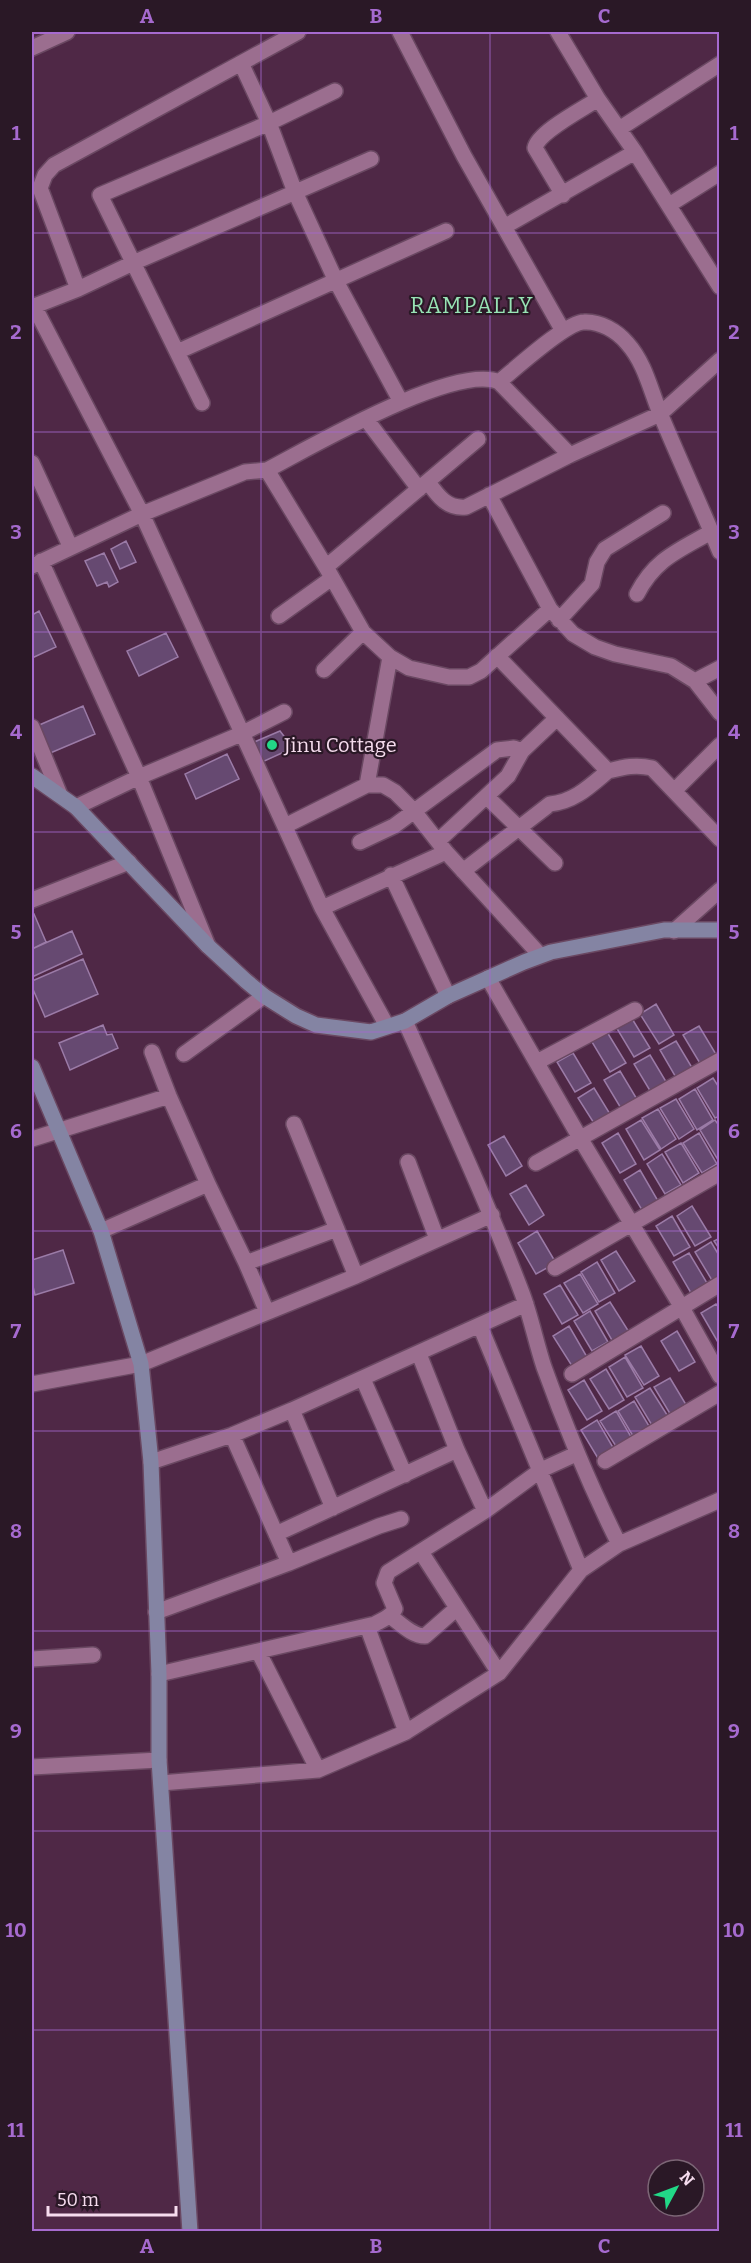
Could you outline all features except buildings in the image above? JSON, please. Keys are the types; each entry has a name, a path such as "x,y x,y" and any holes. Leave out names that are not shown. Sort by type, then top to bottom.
{"main road":[{"path":"32,777 76,807 208,946 264,996 296,1016 316,1025 371,1032 405,1021 448,996 540,955 664,930 720,930"},
{"path":"32,1067 101,1232 141,1364 151,1462 159,1674 159,1760 190,2232"}],"street":[{"path":"32,48 67,32"},
{"path":"78,289 40,188 45,175 54,165 298,32"},
{"path":"400,32 464,156 563,331"},
{"path":"558,32 598,99 635,152 720,287"},
{"path":"241,63 269,123 295,192 336,281 401,402"},
{"path":"620,129 720,64"},
{"path":"202,403 100,195 269,123 335,91"},
{"path":"563,195 535,148 536,142 598,99"},
{"path":"504,227 635,152"},
{"path":"371,159 78,289 33,306 142,514 322,908 387,1026"},
{"path":"669,205 720,173"},
{"path":"177,352 446,231"},
{"path":"499,382 563,331 582,321 598,324 616,332 629,345 642,366 660,414 717,544 664,559 645,579 637,594"},
{"path":"366,419 423,485 446,503 456,508 466,507 570,455 660,414 720,360"},
{"path":"208,946 139,777 36,563 142,514 244,472 267,470 401,402 468,381 491,379 499,382 570,455"},
{"path":"279,616 423,485 478,439"},
{"path":"32,462 70,546"},
{"path":"267,470 363,632 390,657 409,668 449,677 469,677 481,670 555,614 592,584 597,562 605,549 663,513"},
{"path":"489,495 555,614 573,634 595,647 615,654 671,666 695,681 720,713"},
{"path":"324,670 363,632"},
{"path":"497,656 608,771"},
{"path":"367,785 390,657"},
{"path":"695,681 720,668"},
{"path":"76,807 139,777 241,734 284,712"},
{"path":"322,908 391,875 442,846 508,776 522,751 557,718"},
{"path":"32,727 60,795"},
{"path":"675,790 720,745"},
{"path":"360,842 394,826 497,750 514,748 522,751"},
{"path":"463,871 550,804 564,803 608,771 630,765 652,768 720,839"},
{"path":"285,826 367,785 382,786 395,792 540,955"},
{"path":"487,797 555,863"},
{"path":"32,900 129,862"},
{"path":"391,875 448,996"},
{"path":"674,931 720,890"},
{"path":"488,978 720,1376"},
{"path":"184,1054 264,996"},
{"path":"537,1062 635,1010"},
{"path":"405,1021 492,1215 526,1304 543,1364 576,1454 619,1544"},
{"path":"152,1052 169,1096 267,1312"},
{"path":"537,1163 720,1060"},
{"path":"32,1139 169,1096"},
{"path":"294,1124 356,1276"},
{"path":"408,1162 437,1239"},
{"path":"555,1268 720,1173"},
{"path":"101,1232 208,1184"},
{"path":"32,1384 141,1364 356,1276 492,1215"},
{"path":"246,1263 337,1229"},
{"path":"572,1374 720,1284"},
{"path":"151,1462 232,1435 292,1410 526,1304"},
{"path":"480,1326 581,1570"},
{"path":"419,1354 485,1511"},
{"path":"363,1379 405,1475"},
{"path":"605,1461 720,1394"},
{"path":"292,1410 333,1508"},
{"path":"232,1435 289,1563"},
{"path":"276,1534 458,1450"},
{"path":"159,1674 367,1626 390,1616 395,1609 384,1583 385,1576 398,1564 485,1511 541,1470 576,1454"},
{"path":"161,1783 318,1770 406,1732 499,1673 581,1570 619,1544 720,1500"},
{"path":"156,1612 401,1519"},
{"path":"421,1552 499,1673"},
{"path":"390,1616 408,1630 425,1636 457,1608"},
{"path":"367,1626 406,1732"},
{"path":"258,1651 318,1770"},
{"path":"32,1659 93,1655"},
{"path":"32,1767 159,1760"}],"place":[{"name":"Jinu Cottage","path":"272,745"}],"district":[{"name":"RAMPALLY","path":"472,305"}]}
